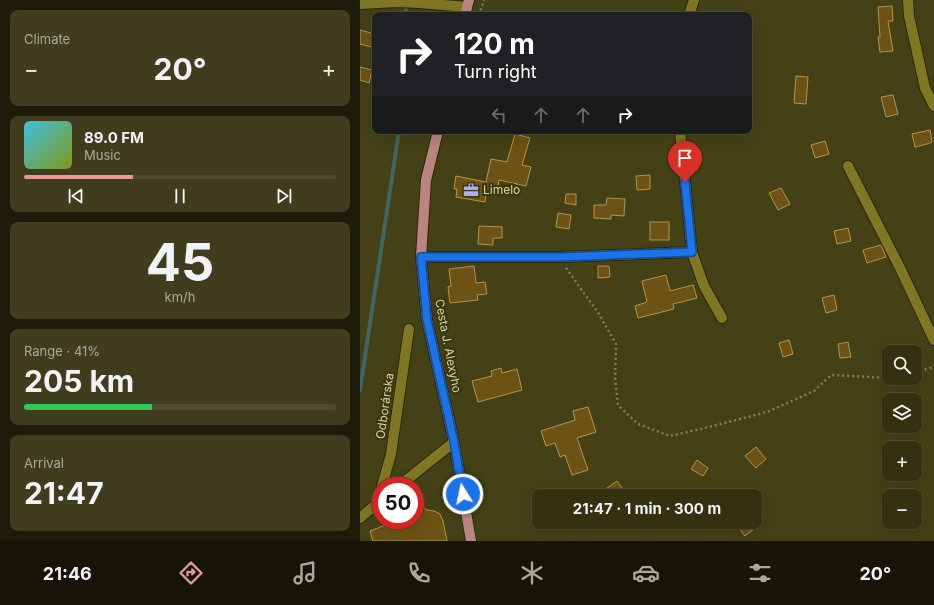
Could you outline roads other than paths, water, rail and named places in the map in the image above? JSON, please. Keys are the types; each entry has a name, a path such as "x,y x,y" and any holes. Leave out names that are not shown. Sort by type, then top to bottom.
{"main road":[{"name":"Cesta J. Alexyho","path":"437,134 426,180 421,257 427,320 454,442 471,541"}],"lane":[{"path":"690,12 694,0"},
{"path":"908,0 909,16 925,88 934,106"},
{"path":"361,3 397,2 467,7"},
{"path":"680,134 692,252 704,286 722,318"},
{"path":"848,166 900,268 934,340"},
{"path":"421,257 561,257 692,252"},
{"name":"Odborárska","path":"384,477 391,454 409,330"},
{"path":"410,477 454,442"},
{"name":"Odborárska","path":"360,518 372,508"}],"waterway":[{"path":"406,2 406,12"},
{"path":"360,390 399,134"}],"place":[{"name":"Limelo","path":"471,190"}]}
